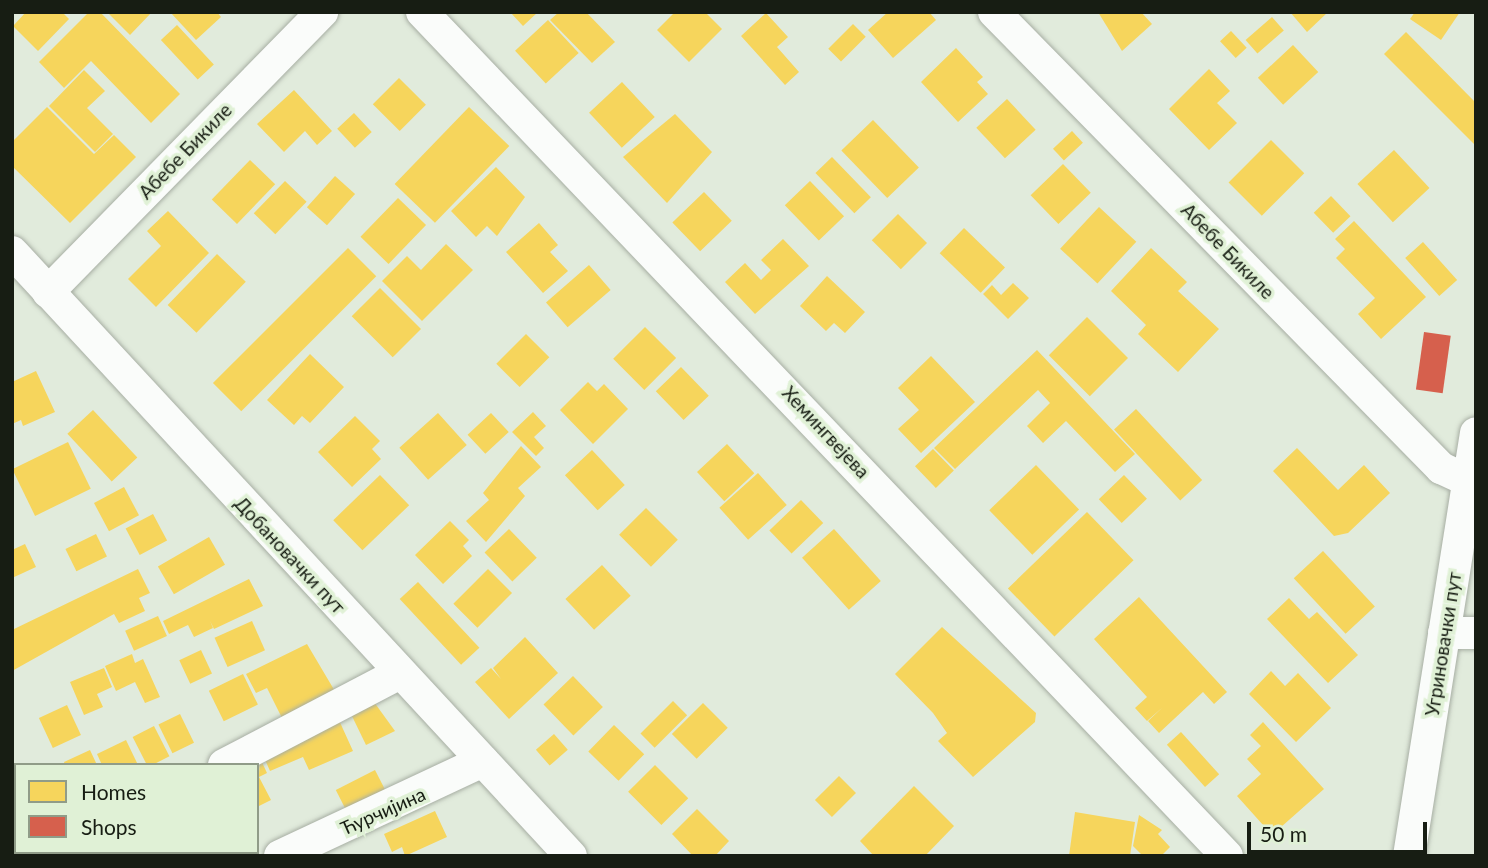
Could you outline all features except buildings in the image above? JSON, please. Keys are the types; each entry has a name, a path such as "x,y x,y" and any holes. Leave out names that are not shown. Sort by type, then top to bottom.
{"street":[{"name":"Абебе Бикиле","path":"48,292 322,12"},
{"name":"Хемингвејева","path":"422,12 1227,856"},
{"name":"Абебе Бикиле","path":"994,12 1441,468 1469,481"},
{"name":"Добановачки пут","path":"12,252 571,856"},
{"name":"Угриновачки пут","path":"1409,856 1476,433"},
{"path":"1444,634 1476,633"},
{"path":"228,763 359,700 400,673"},
{"name":"Ћурчијина","path":"281,856 483,761"}]}
